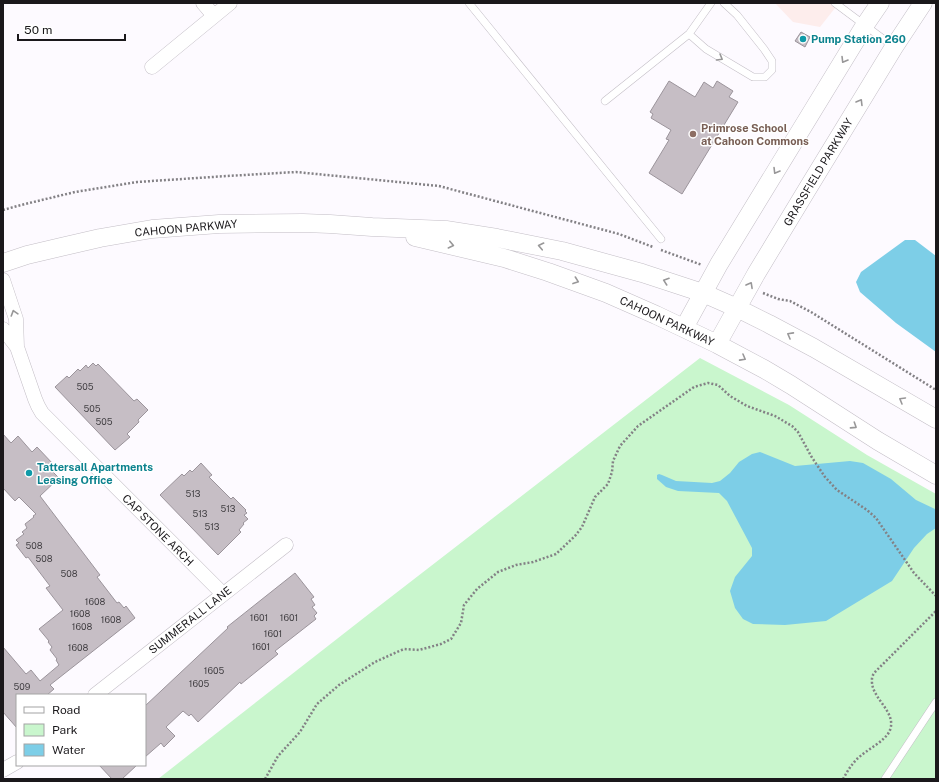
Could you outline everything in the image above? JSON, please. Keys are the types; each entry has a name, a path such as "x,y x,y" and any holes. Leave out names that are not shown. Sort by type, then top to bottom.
{"street":[{"path":"203,3 214,16"},
{"path":"152,67 230,3"},
{"path":"684,328 715,271 865,25 880,3"},
{"name":"GRASSFIELD PARKWAY","path":"718,344 749,286 894,47 923,3"},
{"name":"CAHOON PARKWAY","path":"3,263 26,255 100,238 152,229 219,224 303,222 446,230 562,250 642,273 703,293 737,308 814,348 936,420"},
{"name":"CAHOON PARKWAY","path":"372,227 504,258 606,293 718,344 791,385 878,441 936,475"},
{"name":"CAP STONE ARCH","path":"3,280 16,319 18,347 35,399 42,413 223,594"},
{"name":"CAP STONE ARCH","path":"3,329 18,347"},
{"name":"SUMMERALL LANE","path":"96,694 286,545"},
{"path":"3,770 16,763"}],"lane":[{"path":"469,3 661,239"},
{"path":"605,101 689,34 711,3"},
{"path":"689,34 706,49 753,77 765,77 772,70 772,61 737,16 724,3"},
{"path":"835,3 894,47"},
{"path":"885,779 936,702"}],"path":[{"path":"3,210 75,192 137,182 296,172 439,186 619,234 715,271"},
{"path":"749,286 778,299 790,301 831,324 936,390"},
{"path":"265,779 278,756 300,732 317,704 339,685 375,662 404,649 419,650 441,644 451,639 461,623 464,605 477,589 498,572 516,565 533,562 556,554 575,536 582,527 595,497 608,484 612,472 613,461 620,446 638,426 694,387 708,383 718,385 730,396 747,406 775,416 792,426 798,432 811,456 825,477 837,490 867,510 876,518 914,573 936,596"},
{"path":"843,779 858,758 887,736 890,729 891,721 873,690 872,678 876,670 936,610"}],"shaded area":[{"path":"775,3 839,3 820,27 793,22"}],"green space":[{"path":"700,358 789,405 867,455 936,494 936,779 158,779 365,617"}],"water":[{"path":"905,240 915,240 936,256 936,352 896,323 860,292 856,282 861,272"},
{"path":"760,452 795,466 850,461 863,463 891,479 916,500 935,509 936,528 927,534 914,548 892,581 826,621 785,625 753,624 743,619 735,608 730,591 735,577 752,556 752,548 727,501 719,493 678,491 666,487 657,479 657,475 659,474 676,481 712,483 720,481 730,473 739,462 752,454"}],"building":[{"name":"Pump Station 260","path":"801,32 810,37 805,47 795,41"},
{"name":"Primrose School at Cahoon Commons","path":"669,81 695,97 704,82 713,88 717,81 733,91 729,97 738,102 682,194 649,173 669,140 666,139 671,130 651,118 653,114 650,112"},
{"path":"93,363 96,366 98,364 134,401 137,399 148,410 127,434 130,437 115,450 55,387 67,376 69,378 78,369 80,371 86,365 88,368"},
{"path":"3,434 11,443 18,436 32,452 37,447 54,465 49,468 59,478 40,496 100,575 97,577 117,603 119,602 124,608 126,606 135,618 50,685 54,689 48,694 16,694 16,727 3,712 3,647 26,674 31,670 40,681 59,665 56,660 57,659 50,650 52,647 48,642 49,641 39,629 63,610 46,588 50,586 28,557 26,558 16,545 19,543 16,540 24,534 22,532 27,528 25,524 36,514 19,497 15,501 3,488"},
{"path":"201,463 212,475 209,477 231,499 233,497 246,510 245,511 247,513 244,515 248,519 243,523 244,524 239,530 241,532 218,555 160,495 182,474 184,476 190,470 192,472"},
{"path":"295,573 314,597 311,599 315,605 312,607 317,613 314,616 316,619 275,651 278,654 241,684 240,682 198,722 191,714 189,716 183,711 166,727 175,736 164,747 161,743 146,756 146,705 228,628 227,627"},
{"path":"100,766 136,766 122,779 112,779"}],"place":[{"name":"Pump Station 260","path":"803,39"},
{"name":"Primrose School at Cahoon Commons","path":"693,134"},
{"name":"Tattersall Apartments Leasing Office","path":"29,473"}]}
